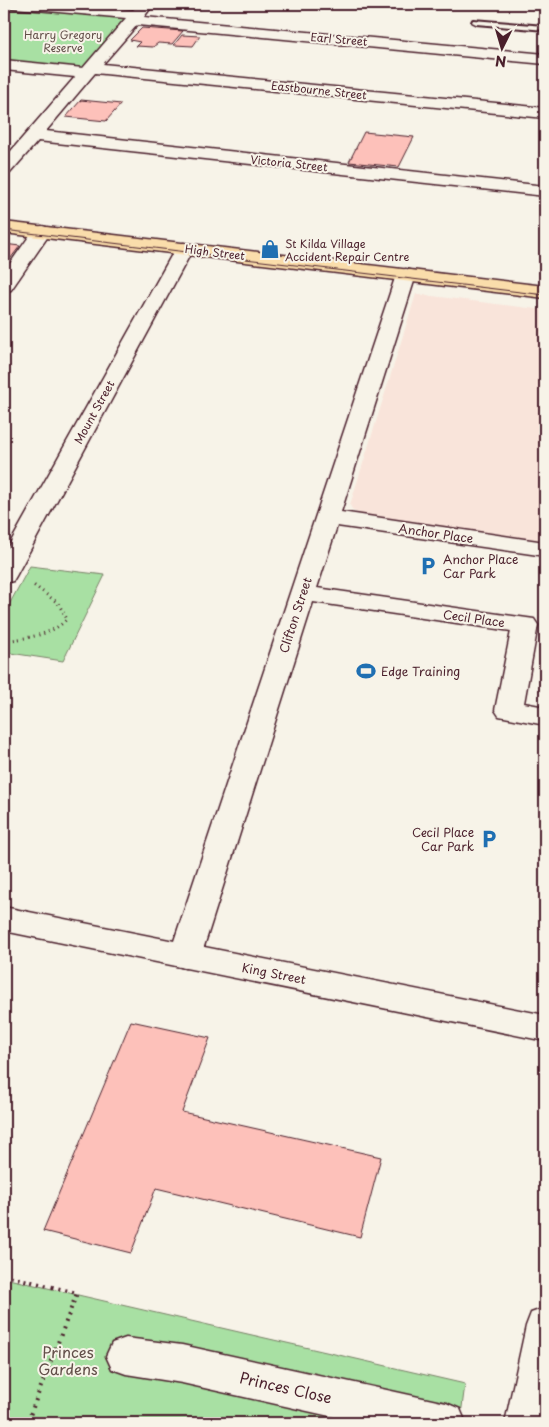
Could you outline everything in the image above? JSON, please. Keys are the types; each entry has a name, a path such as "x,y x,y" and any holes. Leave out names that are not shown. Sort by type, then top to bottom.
{"main road":[{"name":"High Street","path":"4,227 545,292"}],"street":[{"name":"Earl Street","path":"14,4 139,13 545,59"},
{"path":"4,169 139,13"},
{"name":"Eastbourne Street","path":"4,65 89,71 545,113"},
{"name":"Victoria Street","path":"33,135 545,191"},
{"path":"4,286 42,232"},
{"name":"Mount Street","path":"4,576 184,249"},
{"name":"Clifton Street","path":"185,956 406,275"},
{"name":"Anchor Place","path":"326,517 545,549"},
{"name":"Cecil Place","path":"302,593 525,625 509,710 545,716"},
{"name":"King Street","path":"4,919 545,1028"},
{"path":"525,1423 545,1326"},
{"name":"Princes Close","path":"126,1356 182,1364 446,1423"}],"lane":[{"path":"476,22 545,28"}],"path":[{"path":"4,641 53,630 67,619 64,610 54,599 26,580"},
{"path":"4,1275 77,1293 27,1423"}],"shaded area":[{"path":"416,294 545,310 545,543 370,518 361,516 352,509 350,505"}],"green space":[{"name":"Harry Gregory Reserve","path":"4,4 136,14 82,74 4,66"},
{"path":"30,566 105,575 63,661 4,652 4,614"},
{"name":"Princes Gardens","path":"4,1278 465,1384 460,1423 4,1423"}],"building":[{"path":"142,28 183,31 172,44 158,43 153,47 136,46 140,42 130,40"},
{"path":"182,35 200,36 193,46 174,45"},
{"path":"81,100 121,104 106,121 66,117"},
{"path":"364,132 414,137 399,167 349,162"},
{"path":"4,244 20,246 4,267"},
{"path":"131,1021 210,1038 182,1112 381,1157 360,1237 156,1188 131,1253 43,1231"}],"tram line":[{"path":"4,230 545,295"}],"place":[{"name":"St Kilda Village Accident Repair Centre","path":"270,249"},
{"name":"Anchor Place Car Park","path":"428,566"},
{"name":"Edge Training","path":"366,671"},
{"name":"Cecil Place Car Park","path":"489,839"}]}
